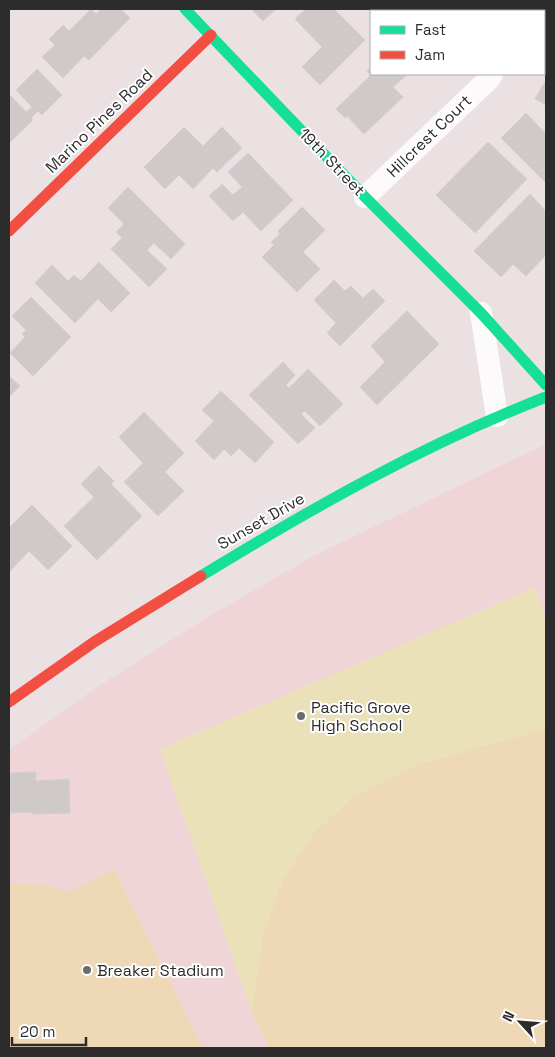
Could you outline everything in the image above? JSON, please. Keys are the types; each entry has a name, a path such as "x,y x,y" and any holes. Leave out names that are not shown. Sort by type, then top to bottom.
{"street":[{"name":"19th Street","path":"185,9 365,197 482,313 546,385"},
{"name":"Marino Pines Road","path":"9,231 211,35"},
{"name":"Hillcrest Court","path":"365,197 492,75"},
{"path":"482,313 497,416"},
{"name":"Sunset Drive","path":"9,702 94,642 283,526 393,466 497,416 546,397"}],"shaded area":[{"name":"Pacific Grove High School","path":"546,444 546,1048 9,1048 9,750 100,685 211,615 315,555"},
{"path":"536,587 546,622 546,729 422,764 350,800 314,833 283,881 264,933 252,1013 160,749"},
{"path":"546,729 546,1048 269,1048 252,1013 264,933 283,881 314,833 350,800 422,764"},
{"name":"Breaker Stadium","path":"114,869 203,1048 9,1048 9,884 40,884 70,892"}],"building":[{"path":"91,9 96,14 101,9 121,9 130,18 89,60 84,56 63,78 42,57 55,45 49,39 63,25 69,31"},
{"path":"251,9 276,9 263,21"},
{"path":"306,9 334,9 365,40 320,85 302,67 322,47 295,19"},
{"path":"410,9 410,10 381,10"},
{"path":"546,9 546,24 545,10 538,10"},
{"path":"37,69 62,95 42,115 38,111 31,118 33,120 9,143 9,94 26,112 32,107 16,90"},
{"path":"371,75 407,75 393,87 403,97 364,134 347,116 345,118 336,109"},
{"path":"546,80 546,105 535,99"},
{"path":"526,113 546,134 546,183 501,138"},
{"path":"184,127 203,146 222,127 242,148 217,172 213,168 193,189 179,175 165,189 144,167"},
{"path":"488,142 527,179 475,233 436,195"},
{"path":"248,153 293,200 261,231 243,212 233,221 209,196 222,184 233,195 242,187 228,172"},
{"path":"128,187 185,244 171,259 154,243 147,250 167,269 149,287 111,249 122,238 116,232 124,224 108,208"},
{"path":"530,194 546,211 546,255 526,276 513,264 501,277 474,251"},
{"path":"302,207 325,230 303,252 320,269 297,292 262,257 274,245 271,242 280,234 278,231"},
{"path":"99,262 130,293 111,312 98,299 75,323 35,283 52,265 68,281 74,275 81,281"},
{"path":"334,280 345,291 351,286 363,298 373,289 385,301 340,346 327,333 336,323 314,300"},
{"path":"31,297 71,337 33,376 10,353 25,337 22,334 26,330 12,316"},
{"path":"407,311 439,344 377,405 360,387 385,362 371,346"},
{"path":"283,362 295,375 286,385 289,388 308,369 343,404 320,426 305,411 301,414 315,428 298,444 249,395"},
{"path":"9,376 20,386 9,397"},
{"path":"221,391 274,442 255,463 239,448 231,456 224,449 214,460 195,441 214,421 202,410"},
{"path":"144,412 184,453 165,472 184,491 158,516 124,482 143,463 119,437"},
{"path":"99,466 114,481 111,484 142,516 97,560 64,526 94,497 81,484"},
{"path":"32,505 72,546 48,570 29,551 9,572 9,528"},
{"path":"36,772 36,781 69,779 70,813 9,813 9,773"}],"traffic: fast":[{"path":"185,9 365,197 481,313 546,385"},
{"path":"201,576 327,502 413,456 501,415 546,397"}],"traffic: jam":[{"path":"9,231 211,35"},
{"path":"9,702 94,642 201,576"}],"place":[{"name":"Pacific Grove High School","path":"301,716"},
{"name":"Breaker Stadium","path":"87,970"}]}
